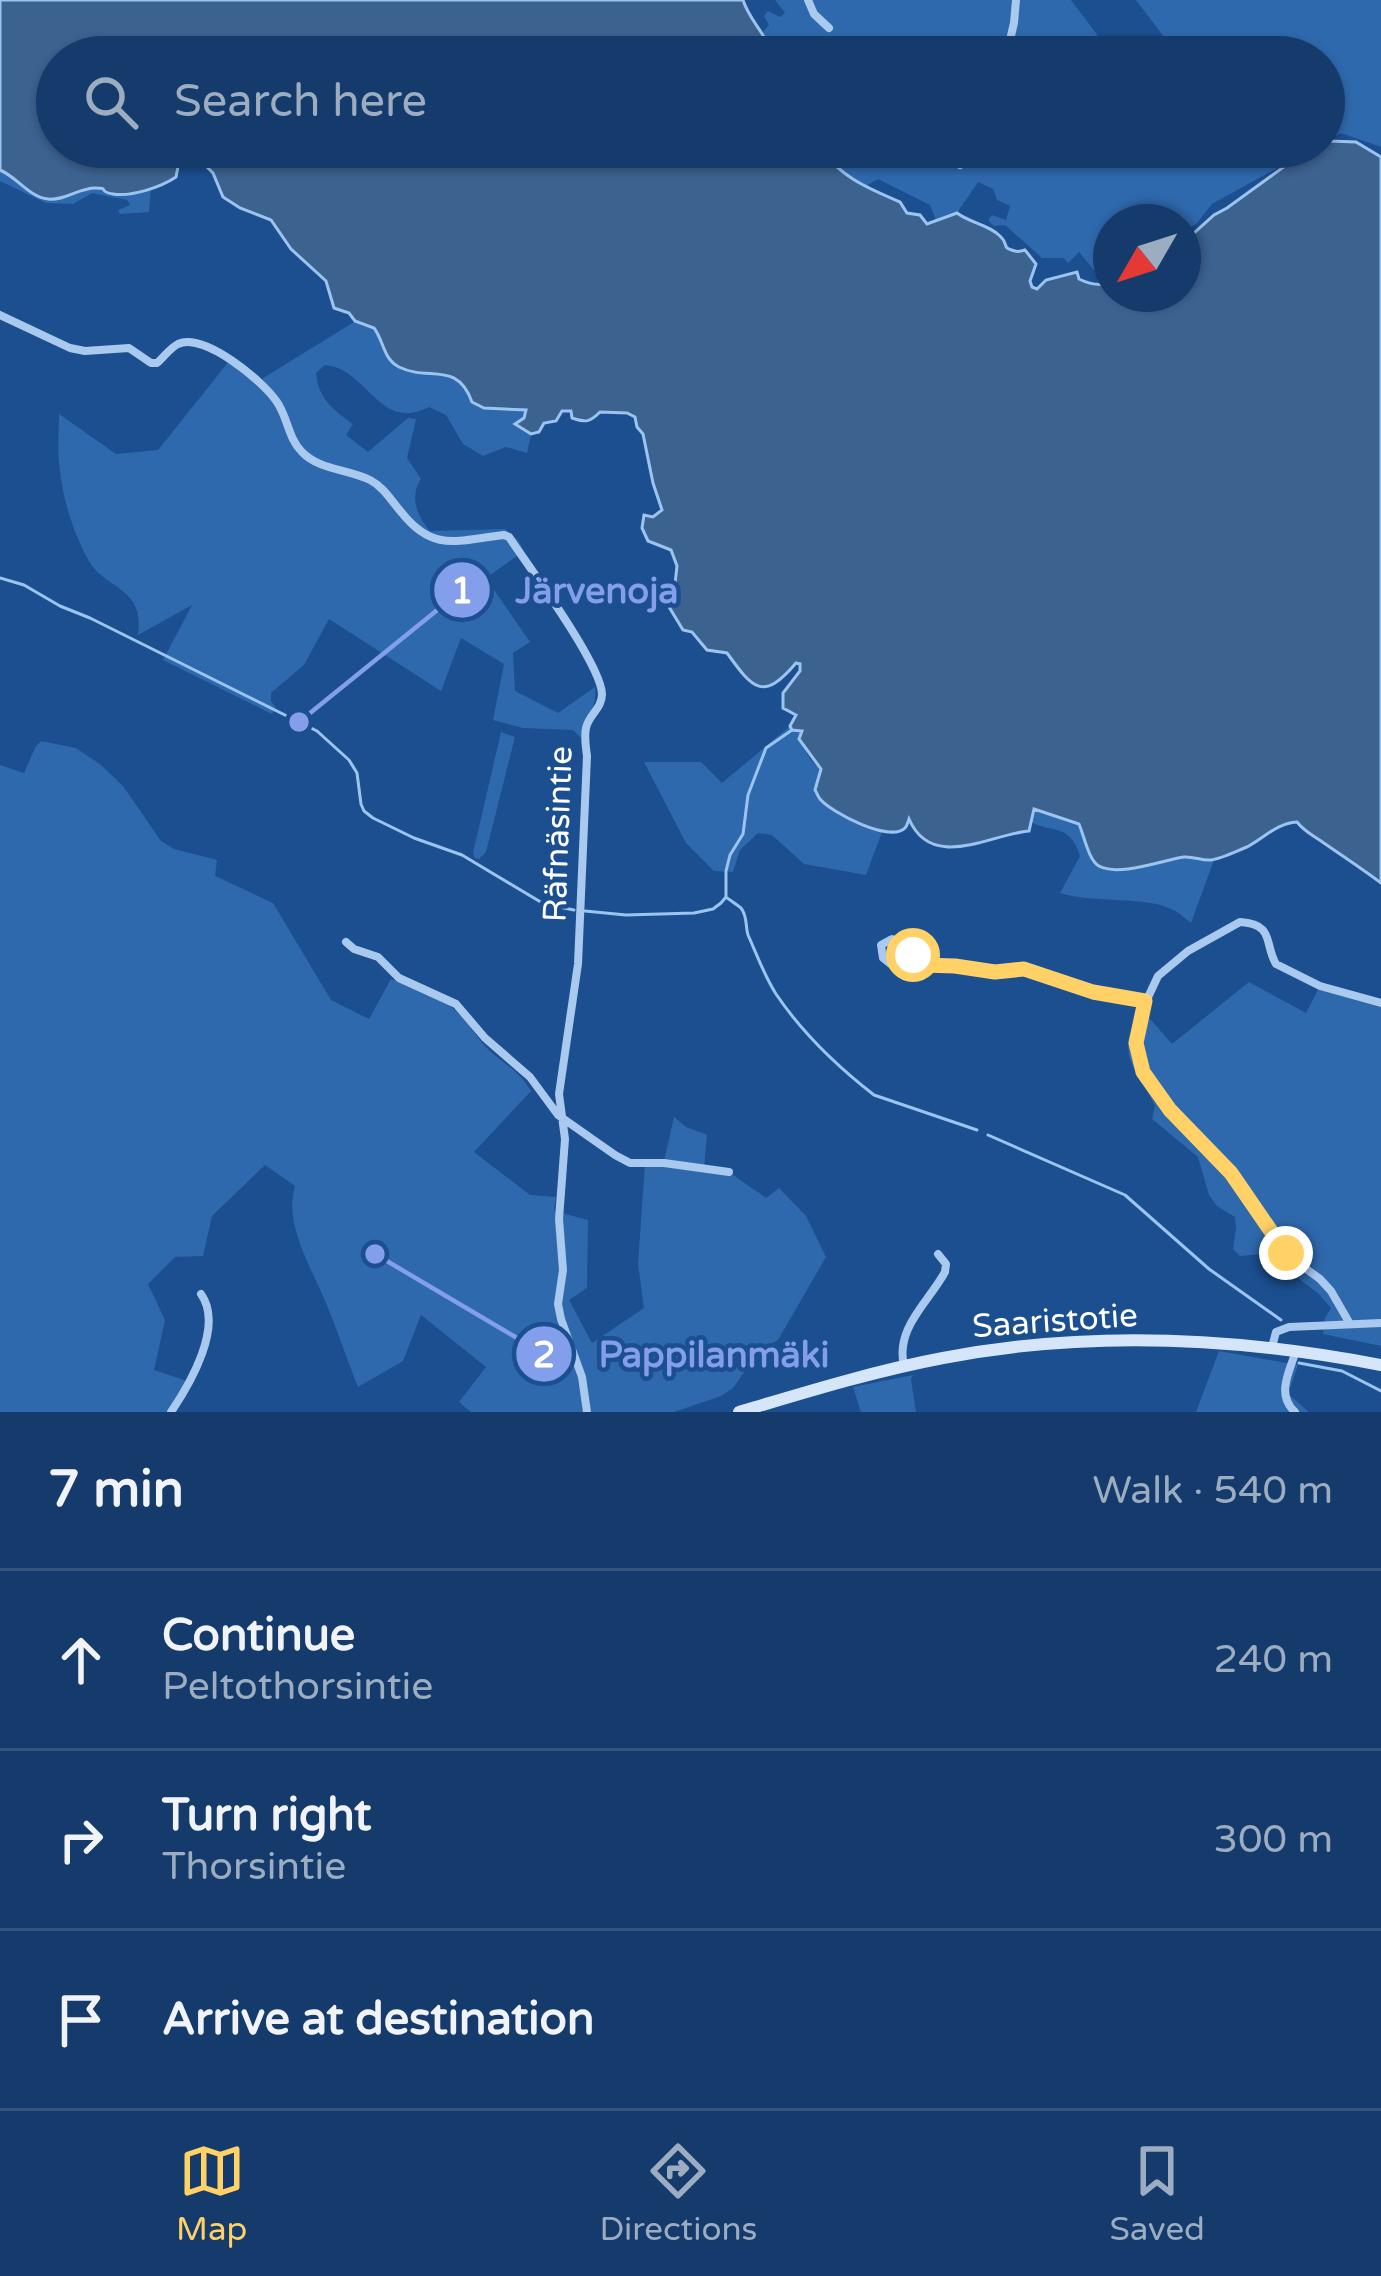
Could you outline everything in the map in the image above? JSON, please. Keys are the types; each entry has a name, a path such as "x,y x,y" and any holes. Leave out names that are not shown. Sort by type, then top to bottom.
{"main road":[{"name":"Saaristotie","path":"739,1412 904,1366 1082,1341 1218,1341 1381,1364"}],"street":[{"path":"808,0 814,14 829,28"},
{"path":"1011,36 1016,0"},
{"name":"Räfnäsintie","path":"0,315 70,348 129,347 157,363 178,344 191,341 247,369 276,400 302,452 314,462 376,482 419,532 443,541 509,537 594,671 602,695 585,729 578,964 559,1094 564,1121 559,1219 563,1270 558,1304 582,1377 587,1412"},
{"path":"1350,1324 1331,1291 1286,1253 1231,1173 1170,1110 1143,1072 1136,1043 1145,1001 1158,976 1188,951 1240,922 1257,926 1270,939 1276,964 1329,988 1381,1003"},
{"path":"922,965 903,944 892,939 881,945 884,958 893,966 955,966 995,972 1024,969 1093,992 1145,1001"},
{"path":"346,942 378,957 399,978 456,1004 485,1038 530,1077 564,1121 630,1163 664,1162 729,1172"},
{"path":"904,1366 900,1350 905,1335 945,1272 946,1264 938,1254"},
{"path":"171,1412 201,1358 209,1317 201,1294"},
{"path":"1272,1347 1274,1336 1283,1328 1381,1323"},
{"path":"1295,1412 1284,1396 1296,1350"}],"shaded area":[{"path":"0,0 743,0 763,36 36,36 36,168 178,168 176,177 137,193 121,195 95,188 54,199 29,191 0,170"},
{"path":"775,0 1071,0 1098,36 764,36 768,11 780,17 785,13"},
{"path":"1136,0 1381,0 1381,147 1345,134 1345,36 1163,36"},
{"path":"0,116 36,136 36,168 116,168 164,185 151,188 149,212 120,214 118,210 130,205 127,200 92,193 73,204 46,203 0,181"},
{"path":"1345,142 1356,142 1381,157 1381,883 1297,822 1215,859 1184,857 1118,870 1095,863 1079,824 1034,809 1029,831 947,847 919,835 909,819 905,828 887,832 836,812 818,796 815,790 821,769 799,739 802,731 790,726 796,715 783,708 783,693 800,664 775,683 759,686 727,653 707,650 692,632 683,630 663,597 663,588 675,584 677,566 671,550 648,541 642,528 644,515 653,517 662,510 635,417 600,412 584,421 572,418 571,411 562,411 556,421 544,423 539,432 531,434 515,424 526,410 484,408 472,402 466,389 450,376 399,367 374,328 334,308 326,281 291,249 271,220 223,197 208,168 839,168 900,202 907,213 920,215 927,224 957,213 996,233 1008,248 1025,250 1036,264 1032,287 1077,272 1079,279 1093,283 1093,312 1201,312 1201,227 1282,168 1345,168"},
{"path":"838,168 1277,168 1212,204 1201,218 1201,204 1093,204 1093,269 1079,252 1068,263 1064,258 1042,258 1005,225 994,226 988,220 992,215 1006,220 1010,206 978,182 957,213 936,220 930,205 878,179 866,186"},
{"path":"277,229 550,421 531,435 527,453 506,447 483,456 463,444 446,415 429,407 398,412 339,369 325,365 316,373 328,403 353,424 346,435 368,452 408,418 416,419 407,458 421,479 416,506 430,531 505,529 518,540 524,551 486,578 530,642 513,653 515,691 558,713 595,687 581,738 573,730 523,728 493,720 504,664 461,638 441,691 329,619 304,665 271,693 276,708 272,714 163,660 192,605 138,635 136,607 89,561 64,494 59,414 116,454 158,450 230,360 260,380 354,322 349,313 334,308 326,281"},
{"path":"790,726 803,730 805,750 812,761 866,809 882,832 866,875 804,864 772,835 758,833 740,850 733,872 714,871 686,843 644,762 701,762 722,783"},
{"path":"501,732 515,737 486,852 479,859 473,853"},
{"path":"41,741 76,748 101,765 123,786 161,841 217,860 215,876 273,903 331,1000 369,1019 391,979 418,989 452,1007 486,1047 522,1078 531,1091 474,1152 530,1195 556,1197 554,1211 588,1220 587,1288 569,1300 592,1343 644,1308 638,1264 645,1163 664,1162 674,1117 707,1135 704,1168 729,1172 766,1198 779,1188 806,1216 826,1257 778,1340 759,1351 733,1388 674,1412 471,1412 459,1402 486,1367 421,1315 403,1361 358,1387 300,1242 293,1214 295,1186 265,1165 212,1216 203,1256 175,1257 148,1284 165,1320 154,1370 187,1381 166,1412 0,1412 0,765 24,773"},
{"path":"1031,792 1220,834 1191,923 1164,906 1060,893 1080,856 1066,834 1031,822"},
{"path":"1249,982 1306,1013 1320,986 1381,1003 1381,1346 1323,1334 1331,1308 1318,1293 1265,1254 1240,1256 1233,1249 1235,1217 1209,1195 1198,1157 1152,1119 1155,1106 1130,1060 1129,1038 1142,1010 1172,1044"},
{"path":"1219,1351 1298,1365 1288,1394 1309,1412 1196,1412"},
{"path":"913,1375 916,1412 861,1412 853,1387"}],"waterway":[{"path":"0,578 24,585 317,731 349,760 357,773 361,804 373,818 462,855 544,904 574,910"},
{"path":"585,911 694,913 721,903 726,897 730,855 743,834 748,795 766,748 792,730"},
{"path":"726,897 743,911 748,935 776,994 834,1060 874,1095 977,1130"},
{"path":"988,1135 1125,1195 1209,1269 1281,1320"},
{"path":"1299,1363 1342,1371 1381,1391"}],"place":[{"name":"Järvenoja","path":"299,722"},
{"name":"Pappilanmäki","path":"375,1254"}],"route":[{"path":"913,955 922,965 995,972 1024,969 1108,996 1145,1001 1136,1043 1143,1072 1170,1110 1231,1173 1286,1253"}]}
